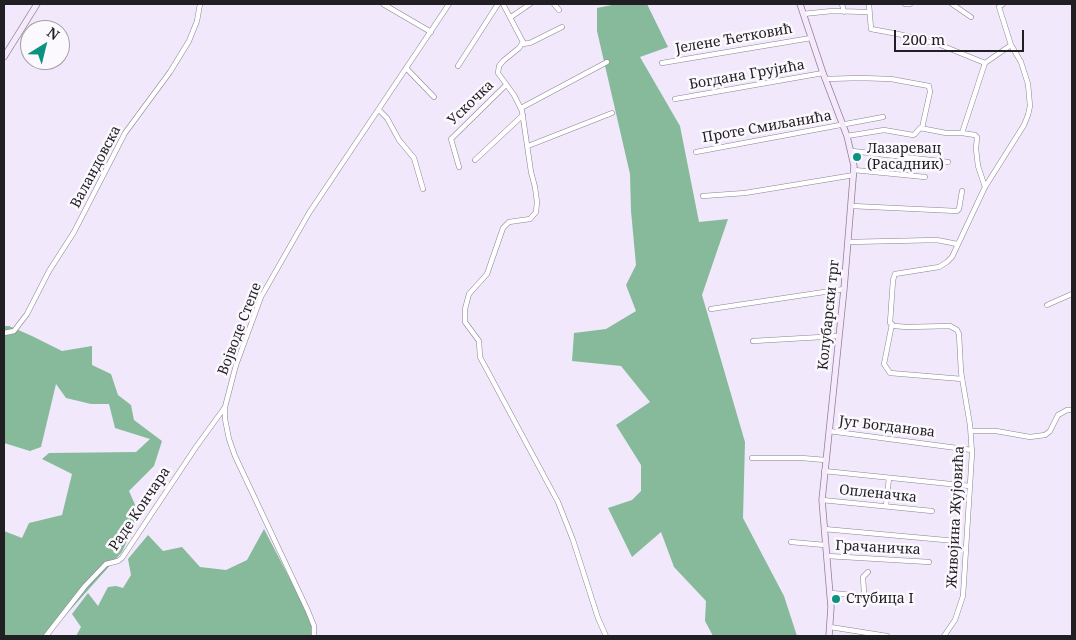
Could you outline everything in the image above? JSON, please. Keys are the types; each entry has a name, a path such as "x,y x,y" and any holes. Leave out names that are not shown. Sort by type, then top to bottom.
{"street":[{"path":"4,57 6,47 38,4"},
{"name":"Валандовска","path":"4,333 14,331 27,314 49,271 74,232 125,133 170,72 189,41 197,21 200,4"},
{"path":"383,4 431,32"},
{"name":"Војводе Степе","path":"314,636 314,626 308,611 235,456 227,432 225,407 236,365 261,297 309,213 449,4"},
{"path":"458,66 498,4"},
{"path":"503,4 522,39 522,44"},
{"path":"511,17 530,4"},
{"path":"554,4 560,10"},
{"name":"Колубарски трг","path":"800,4 852,151 854,172 849,242 822,500 831,593 829,636"},
{"path":"842,4 844,12"},
{"path":"869,4 868,12 871,29 938,44 985,63"},
{"path":"952,4 970,17"},
{"path":"962,379 890,373 884,364 892,324 890,321 895,274 939,267 947,262 985,187 1028,115 1030,95 1028,84 999,7 1004,4"},
{"path":"803,14 868,12"},
{"path":"562,26 530,43 522,44 503,61 498,70 523,115 537,202 536,212 530,219 508,222 503,228 487,274 469,294 464,322 479,341 480,357 558,502 573,540 595,611 606,636"},
{"name":"Јелене Ћетковић","path":"662,63 811,38"},
{"path":"962,134 985,63 1012,45"},
{"path":"520,108 607,62"},
{"path":"406,68 434,97"},
{"name":"Богдана Грујића","path":"674,99 824,76 891,79 929,86 930,92 922,128"},
{"name":"Ускочка","path":"459,167 451,139 506,85"},
{"path":"379,110 388,118 399,140 414,158 423,189"},
{"path":"528,146 612,113"},
{"path":"475,160 523,115"},
{"name":"Проте Смиљанића","path":"696,152 883,117"},
{"path":"847,136 884,130 913,135 920,128 946,133 975,135 978,166 985,187"},
{"path":"852,151 948,162"},
{"path":"703,196 744,194 854,172 925,177"},
{"path":"852,206 957,211 960,209 962,191"},
{"path":"849,242 937,240 957,244"},
{"path":"711,309 844,289"},
{"path":"1047,304 1072,294"},
{"name":"Живојина Жујовића","path":"892,324 894,326 907,327 950,326 957,330 959,334 962,379 971,430 972,450 963,596 955,620 944,636"},
{"path":"753,341 839,336"},
{"name":"Раде Кончара","path":"46,636 85,586 106,564 122,558 225,407"},
{"path":"971,430 996,431 1030,436 1045,435 1050,431 1058,415 1066,410 1072,410"},
{"name":"Југ Богданова","path":"829,431 972,450"},
{"path":"752,458 826,460"},
{"path":"824,471 970,486"},
{"path":"886,506 889,478"},
{"name":"Опленачка","path":"822,500 932,512"},
{"path":"824,529 956,541"},
{"path":"791,542 825,545"},
{"name":"Грачаничка","path":"827,556 929,562"},
{"path":"831,593 862,596 864,593 863,577 868,572"},
{"path":"830,627 887,636"}],"green space":[{"path":"617,4 647,4 668,47 640,57 680,126 699,222 728,219 702,295 745,442 743,518 784,596 797,636 713,636 705,621 706,601 674,567 661,532 632,557 608,508 632,500 641,491 641,465 616,425 650,402 621,366 572,361 574,333 606,329 636,311 626,285 636,265 630,174 597,31 597,8"},
{"path":"4,326 9,326 62,351 92,346 92,365 111,374 118,395 131,405 134,420 162,441 154,466 129,491 139,514 122,552 47,636 4,636 4,531 22,538 29,523 62,515 72,474 42,459 49,453 136,452 150,439 115,428 109,404 91,404 66,398 56,384 41,447 30,451 4,443"},
{"path":"264,529 314,625 313,636 76,636 81,627 72,614 88,593 98,606 108,587 116,586 123,588 131,575 128,559 148,535 163,551 182,547 200,567 226,570 247,560"}],"place":[{"name":"Лазаревац (Расадник)","path":"857,157"},
{"name":"Стубица I","path":"836,599"}]}
